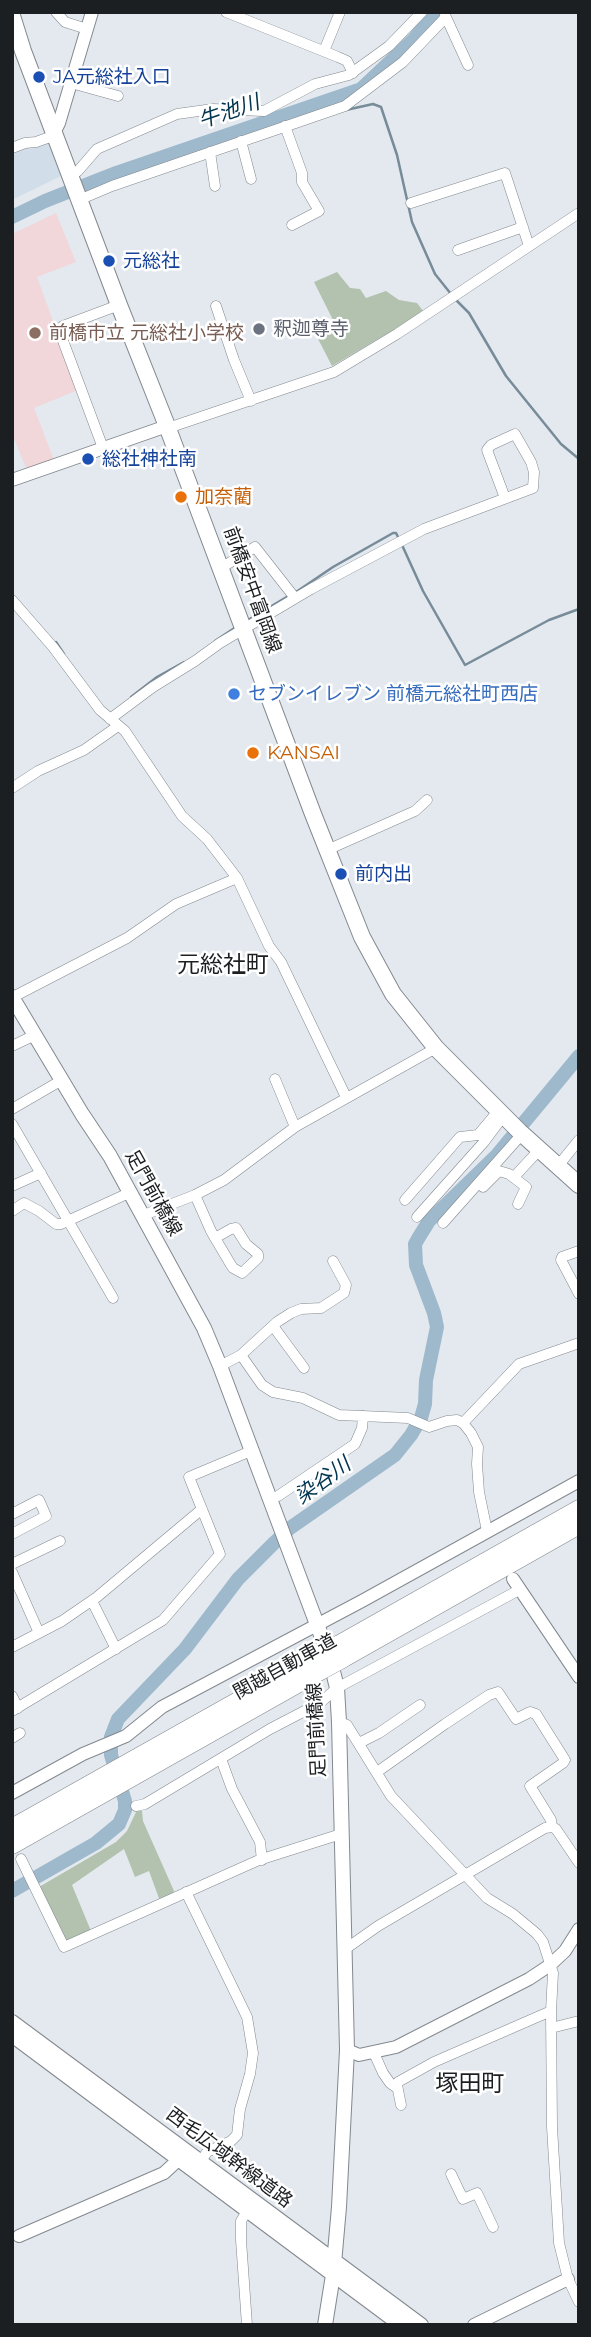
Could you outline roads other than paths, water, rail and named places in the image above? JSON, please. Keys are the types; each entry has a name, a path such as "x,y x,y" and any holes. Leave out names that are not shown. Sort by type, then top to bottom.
{"highway":[{"name":"関越自動車道","path":"340,1652 579,1509"},
{"name":"関越自動車道","path":"12,1828 109,1782 340,1652 579,1525"},
{"name":"関越自動車道","path":"17,1852 109,1782"}],"main road":[{"path":"12,16 17,52 54,132 71,178"},
{"name":"前橋安中富岡線","path":"71,178 327,850 373,960 399,1002 436,1048 521,1133"},
{"name":"足門前橋線","path":"12,997 131,1192 196,1312 220,1366 318,1623 337,1688 347,2049 334,2268 325,2325"},
{"path":"521,1133 579,1185"},
{"name":"西毛広域幹線道路","path":"12,2022 201,2161 401,2325"},
{"name":"西毛広域幹線道路","path":"12,2035 247,2211 421,2325"}],"street":[{"path":"56,12 65,22 87,29"},
{"path":"12,148 36,142 54,132 92,12"},
{"path":"226,12 240,15 347,61 353,73"},
{"path":"324,51 340,12"},
{"path":"71,178 97,149 177,114 213,109 264,111 315,84 353,73 389,46 422,12"},
{"path":"78,198 345,106 403,62 445,15 468,65"},
{"path":"71,83 118,96"},
{"path":"285,126 302,173 302,182 319,211 292,225"},
{"path":"241,141 251,179"},
{"path":"210,152 215,186"},
{"path":"411,203 505,173 529,246"},
{"path":"12,480 339,370 579,213"},
{"path":"458,250 523,228"},
{"path":"103,448 59,330 63,326 118,305"},
{"path":"216,306 251,401"},
{"path":"12,788 38,771 83,750 153,687 295,598 424,529 533,488 534,472 531,462 515,433 491,445 487,450 505,498"},
{"path":"221,568 255,547 295,598"},
{"path":"12,600 53,647 100,710 125,732 182,816 207,839 237,878 346,1097"},
{"path":"327,850 415,811 428,800"},
{"path":"12,997 127,939 176,904 237,878"},
{"path":"12,1046 35,1035"},
{"path":"144,1215 195,1195 229,1177 295,1127 436,1048"},
{"path":"275,1079 295,1127"},
{"path":"12,1110 62,1080"},
{"path":"405,1200 460,1138 480,1134 503,1114"},
{"path":"418,1217 484,1142 503,1114"},
{"path":"12,1124 113,1298"},
{"path":"443,1223 521,1133"},
{"path":"558,1166 579,1140"},
{"path":"514,1177 540,1149"},
{"path":"483,1188 499,1171 514,1177 526,1187 518,1204"},
{"path":"12,1186 41,1173"},
{"path":"12,1211 24,1203 56,1224 131,1192"},
{"path":"195,1195 215,1238 231,1265 240,1274 258,1258 258,1254 246,1244 236,1228 215,1238"},
{"path":"579,1251 562,1257 561,1260 579,1294"},
{"path":"220,1366 241,1355 295,1310 321,1308 344,1293 346,1285 333,1261"},
{"path":"273,1326 304,1368"},
{"path":"463,1423 519,1364 579,1343"},
{"path":"241,1355 257,1380 273,1392 303,1398 339,1415 408,1418 429,1427 447,1421 463,1423 478,1447 479,1492 487,1531 494,1544"},
{"path":"269,1500 355,1444 362,1428 363,1416"},
{"path":"12,1696 15,1709 163,1620 220,1554 189,1477 251,1451"},
{"path":"12,1793 83,1754 122,1738 162,1707 579,1480"},
{"path":"12,1514 39,1500 46,1516 12,1534"},
{"path":"12,1647 62,1621 92,1601 202,1509"},
{"path":"12,1564 60,1541"},
{"path":"12,1572 39,1633"},
{"path":"136,1806 145,1804 270,1728 320,1703 337,1688 516,1584 579,1677"},
{"path":"92,1601 116,1649"},
{"path":"377,1772 445,1724 498,1692 516,1719 530,1712 536,1714 565,1760 530,1786 551,1820 552,1827 579,1863"},
{"path":"359,1743 420,1705"},
{"path":"339,1722 347,1725 391,1796 487,1898 513,1914 543,1942 553,1973 553,2155 559,2243 579,2302"},
{"path":"221,1759 232,1789 260,1842 262,1860"},
{"path":"344,1950 378,1926 543,1829 552,1827"},
{"path":"17,1852 64,1947 262,1860 341,1835"},
{"path":"186,1892 247,2017 253,2053 237,2135 231,2141 207,2152 201,2161"},
{"path":"347,2049 359,2055 374,2053 412,2039 529,1979 565,1951 579,1929"},
{"path":"401,2105 398,2082 434,2062 551,2011"},
{"path":"551,2028 579,2021"},
{"path":"374,2053 383,2073 397,2088"},
{"path":"19,2236 164,2172 178,2160"},
{"path":"451,2174 463,2199 477,2193 493,2227"},
{"path":"247,2211 242,2221 241,2240 247,2325"},
{"path":"478,2324 572,2281"}],"waterway":[{"name":"牛池川","path":"12,217 116,173 361,89 415,38 436,12"},
{"path":"346,110 373,104 381,107 397,155 412,222 435,274 451,294"},
{"path":"455,299 469,313 506,376 561,444 579,459"},
{"path":"296,592 333,567 393,533 396,533 399,539"},
{"path":"402,545 423,591 465,665 549,620 579,609"},
{"path":"248,620 290,595"},
{"path":"215,641 236,627"},
{"path":"56,642 64,654"},
{"path":"131,697 157,677 184,662"},
{"name":"染谷川","path":"12,1891 96,1843 119,1824 125,1810 125,1801 111,1755 111,1737 118,1719 185,1649 238,1579 275,1542 290,1528 395,1455 411,1435 421,1418 425,1404 426,1380 437,1327 416,1265 415,1244 429,1221 497,1155 579,1056"}],"place":[{"name":"JA元総社入口","path":"39,77"},
{"name":"元総社","path":"109,261"},
{"name":"釈迦尊寺","path":"259,329"},
{"name":"前橋市立 元総社小学校","path":"35,333"},
{"name":"総社神社南","path":"88,459"},
{"name":"加奈藺","path":"181,497"},
{"name":"セブンイレブン 前橋元総社町西店","path":"234,694"},
{"name":"KANSAI","path":"253,753"},
{"name":"前内出","path":"341,874"}],"district":[{"name":"元総社町","path":"223,965"},
{"name":"塚田町","path":"470,2084"}]}
